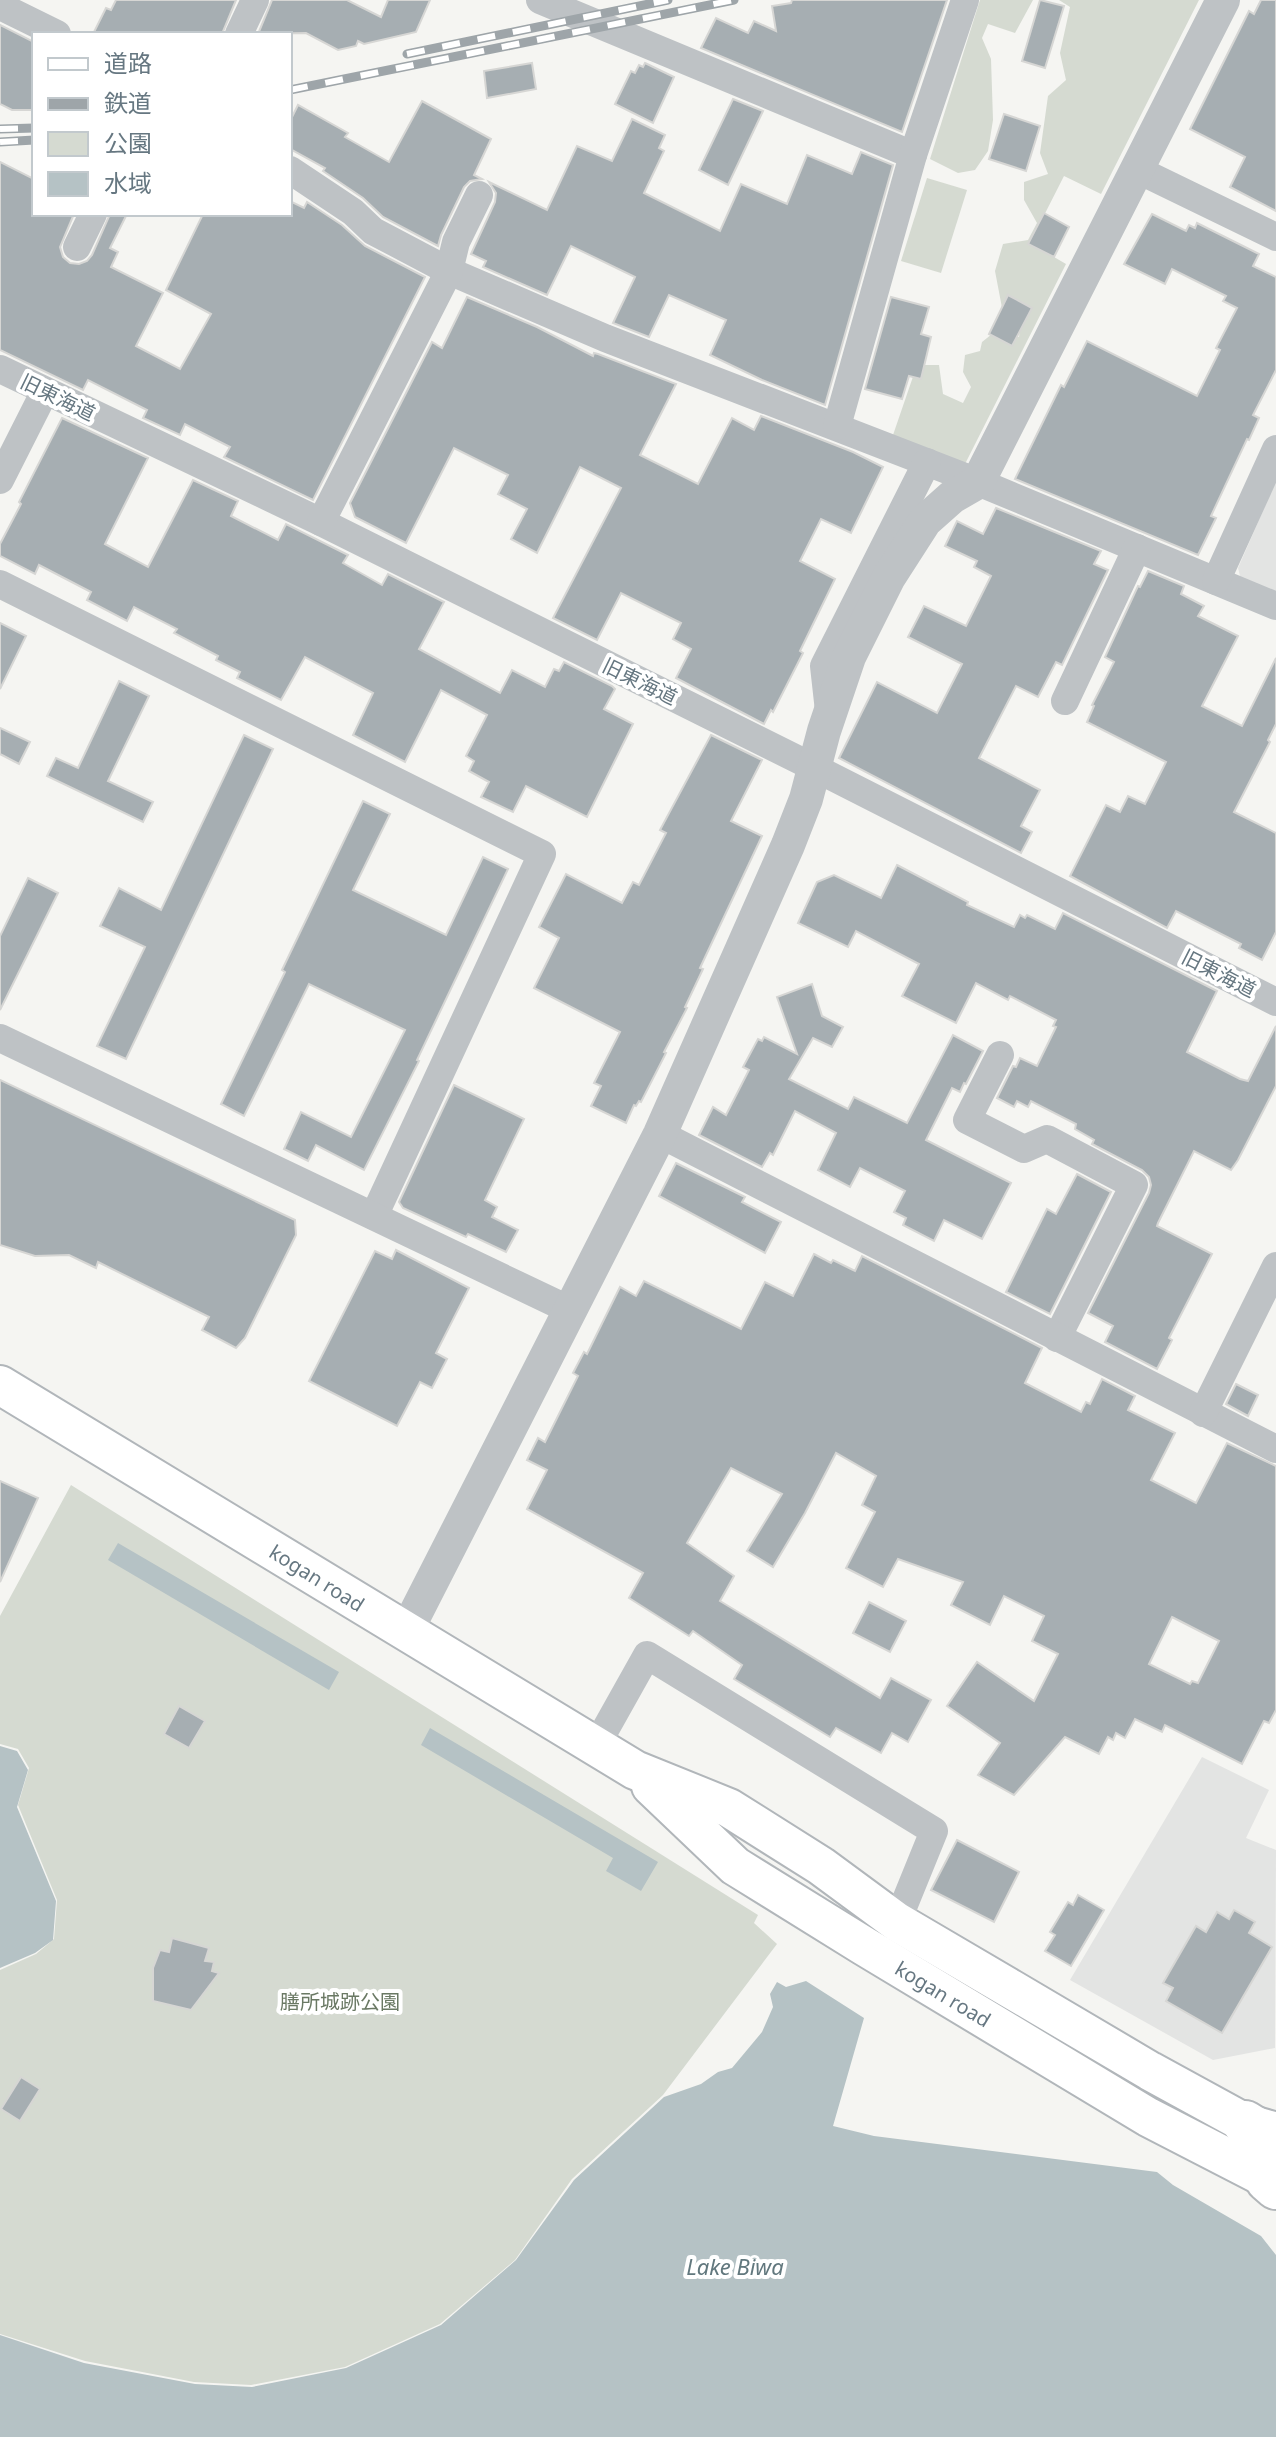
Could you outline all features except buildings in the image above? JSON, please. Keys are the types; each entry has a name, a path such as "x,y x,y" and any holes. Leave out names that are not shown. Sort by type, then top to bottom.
{"main road":[{"name":"kogan road","path":"0,1385 635,1770 729,1808 821,1866 897,1922 1150,2071 1269,2158"},
{"name":"kogan road","path":"635,1770 735,1866 877,1954 1148,2117 1269,2158"}],"street":[{"path":"240,32 255,0"},
{"path":"540,0 913,155"},
{"path":"837,426 913,155 965,0"},
{"path":"406,1632 660,1134 788,845 806,799 829,712 855,644 889,577 925,521 952,497 978,482 1223,0"},
{"path":"0,6 53,32"},
{"path":"1136,169 1276,237"},
{"path":"292,171 353,212 373,231 449,271 605,338 978,482 1276,606"},
{"path":"321,522 449,271 456,242 479,195"},
{"path":"77,247 92,216"},
{"name":"旧東海道","path":"0,369 321,522 1276,1002"},
{"path":"0,480 45,391"},
{"path":"1216,581 1276,449"},
{"path":"829,712 824,666 927,462"},
{"path":"1065,701 1137,548"},
{"path":"0,584 542,854 374,1216"},
{"path":"0,1038 570,1310"},
{"path":"1000,1055 967,1120 1024,1149 1047,1139 1134,1185 1057,1338"},
{"path":"660,1134 1276,1449"},
{"path":"1203,1413 1276,1266"},
{"path":"596,1746 647,1655 934,1831 897,1922"}],"shaded area":[{"path":"1276,481 1276,595 1241,580 1238,568"},
{"path":"1202,1757 1269,1790 1246,1838 1276,1850 1275,2048 1213,2060 1070,1980"}],"green space":[{"path":"980,0 1033,0 1015,33 988,24 982,38 991,59 993,120 988,151 975,170 958,173 930,159"},
{"path":"1059,0 1199,0 1101,194 1064,176 1030,243 1066,264 965,464 893,435 917,365 939,365 943,394 963,403 971,387 963,372 965,355 980,351 982,342 997,330 1019,337 1021,319 1003,313 995,271 1003,244 1028,240 1037,223 1024,200 1024,182 1048,174 1040,153 1048,96 1066,80 1060,53 1070,7"},
{"path":"927,178 967,190 941,273 901,261"},
{"name":"膳所城跡公園","path":"71,1485 758,1915 754,1923 777,1944 663,2095 572,2179 515,2260 440,2324 345,2367 251,2385 194,2382 85,2361 0,2334 0,1970 36,1954 54,1939 57,1900 18,1805 29,1768 18,1749 0,1744 0,1616"}],"water":[{"path":"118,1543 339,1672 329,1690 108,1560"},
{"path":"430,1728 658,1862 641,1891 606,1871 613,1858 421,1745"},
{"path":"0,1746 17,1751 28,1770 17,1807 56,1901 53,1940 35,1953 0,1968"},
{"name":"Lake Biwa","path":"806,1981 864,2018 833,2126 874,2136 1157,2172 1173,2185 1261,2236 1276,2255 1276,2437 0,2437 0,2335 84,2363 195,2384 252,2387 346,2368 441,2325 516,2260 574,2180 664,2097 701,2084 718,2072 732,2068 762,2032 773,2007 770,1994 777,1982 786,1987"}],"railway":[{"path":"407,54 668,0"},
{"path":"292,90 734,0"},
{"path":"0,129 32,128"},
{"path":"0,142 32,140"}]}
